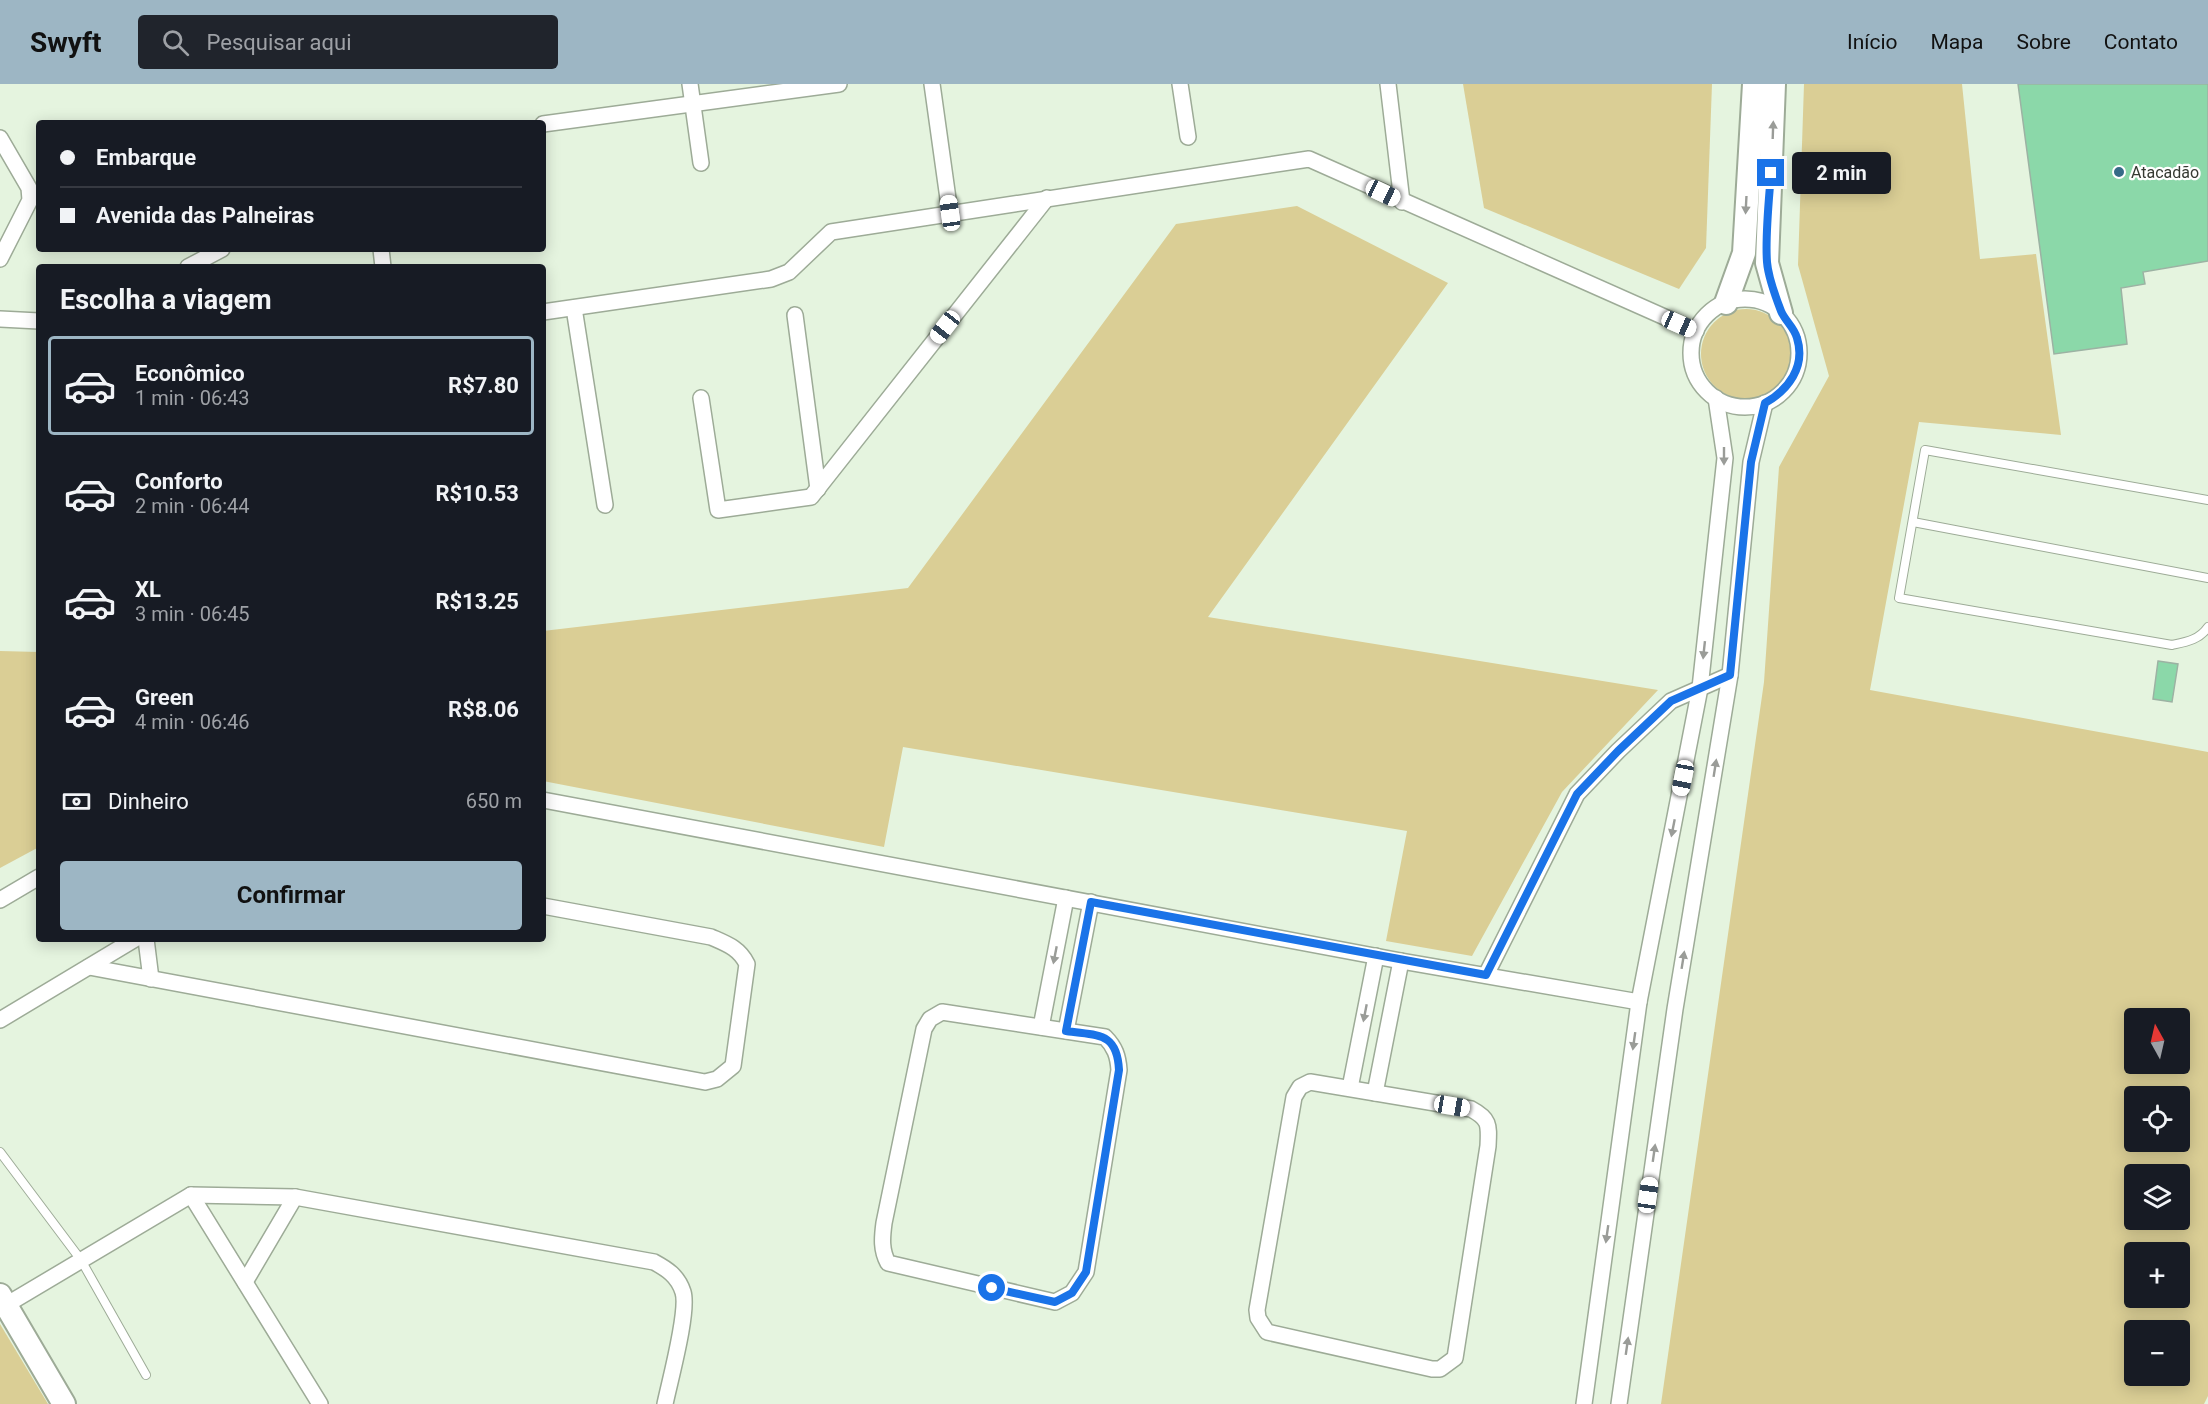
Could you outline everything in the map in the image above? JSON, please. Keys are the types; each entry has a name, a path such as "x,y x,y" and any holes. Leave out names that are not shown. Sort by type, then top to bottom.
{"street":[{"path":"690,84 701,163"},
{"path":"546,124 839,84"},
{"path":"932,84 950,213"},
{"path":"1180,84 1188,137"},
{"path":"1388,84 1402,202"},
{"path":"1726,303 1744,253 1754,84"},
{"path":"1774,84 1767,262 1781,313"},
{"path":"0,138 29,188 30,200 0,259"},
{"path":"546,312 771,279 789,272 831,232 1309,159 1696,331"},
{"path":"701,398 718,510 811,498 1047,198"},
{"path":"194,264 216,252"},
{"path":"1741,300 1755,300 1781,313 1791,325 1798,339 1800,354 1797,370 1790,384 1779,395 1765,403 1749,407 1731,405 1716,398 1704,388 1696,375 1692,360 1696,331 1704,318 1714,309 1726,303 1741,300"},
{"path":"574,308 605,505"},
{"path":"795,315 818,489"},
{"path":"0,319 36,321"},
{"path":"1584,1404 1639,1002 1700,688 1725,458 1716,398"},
{"path":"1619,1404 1675,1010 1730,675 1751,462 1765,403"},
{"path":"1486,975 1577,794 1671,701 1730,675"},
{"path":"546,801 1401,961 1639,1002"},
{"path":"0,900 36,879"},
{"path":"1041,1027 1066,898"},
{"path":"1066,1031 1091,902"},
{"path":"89,967 705,1082 717,1079 733,1066 747,964 741,952 729,944 711,938 546,907"},
{"path":"0,1020 130,942"},
{"path":"146,942 151,979"},
{"path":"1350,1088 1377,956"},
{"path":"1375,1093 1401,961"},
{"path":"942,1012 1041,1027 1105,1037 1118,1057 1119,1070 1086,1272 1072,1293 1055,1302 888,1263 881,1242 884,1223 924,1029 930,1019 942,1012"},
{"path":"1310,1082 1350,1088 1470,1109 1484,1116 1488,1123 1488,1146 1455,1358 1440,1369 1267,1332 1258,1318 1257,1310 1294,1097 1300,1087 1310,1082"},
{"path":"191,1195 320,1404"},
{"path":"64,1404 3,1300 81,1260 191,1195 295,1197 654,1262 671,1271 684,1293 684,1311 665,1404"},
{"path":"245,1282 295,1197"}],"lane":[{"path":"2207,500 1925,450 1899,598 2172,645 2190,641 2203,634 2208,627"},
{"path":"1913,522 2208,578"},
{"path":"0,1152 81,1260 146,1374"}],"shaded area":[{"path":"1463,84 1712,84 1706,248 1679,289 1484,208"},
{"path":"1804,84 1962,84 1980,259 2036,254 2061,435 1919,422 1870,690 2208,752 2208,1396 2204,1404 1661,1404 1764,682 1779,467 1829,376 1798,265"},
{"path":"1297,206 1448,283 1208,617 1658,690 1562,792 1472,956 1386,941 1407,831 903,747 884,847 546,782 546,631 908,588 1176,224"},
{"path":"1746,309 1763,312 1778,322 1788,337 1791,354 1788,371 1778,386 1763,396 1746,399 1729,396 1714,386 1704,371 1701,354 1704,337 1714,322 1729,312"},
{"path":"0,651 36,652 36,849 0,868"},
{"path":"0,1324 48,1404 0,1404"}],"building":[{"name":"Atacadão","path":"2018,84 2208,84 2208,261 2143,272 2145,284 2121,288 2127,344 2054,354"},
{"path":"2158,661 2178,664 2172,702 2153,699"}],"place":[{"name":"Atacadão","path":"2119,172"}],"route":[{"path":"992,1288 1055,1302 1072,1293 1086,1272 1119,1070 1118,1057 1105,1037 1066,1031 1091,902 1486,975 1577,794 1671,701 1730,675 1754,448 1765,403 1779,395 1790,384 1797,370 1800,354 1798,339 1791,325 1781,313 1767,262 1771,173"}]}
